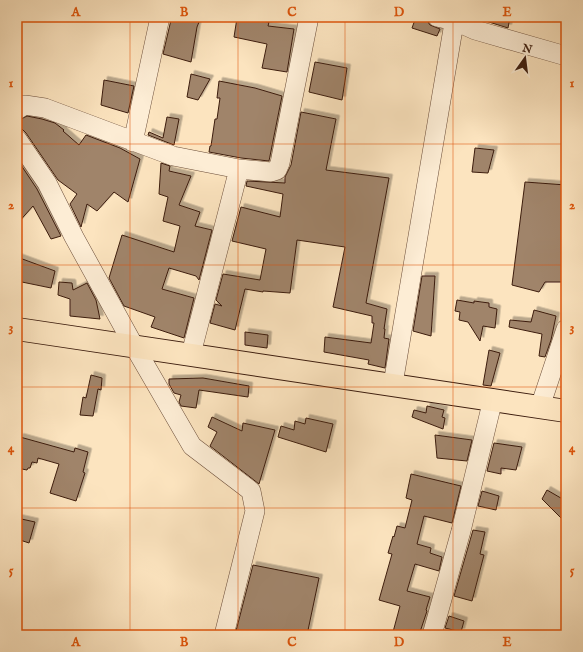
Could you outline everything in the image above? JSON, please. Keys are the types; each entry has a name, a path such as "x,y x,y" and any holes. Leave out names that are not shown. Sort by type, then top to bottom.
{"main road":[{"path":"17,329 566,411"}],"street":[{"path":"133,142 160,17"},
{"path":"17,110 25,105 45,108 173,156 238,169 271,172 277,170 280,163 309,17"},
{"path":"393,384 449,18 475,30 566,56"},
{"path":"17,139 47,183 74,237 134,346 192,446 251,491 255,511 224,635"},
{"path":"191,354 238,169"},
{"path":"540,407 566,328"},
{"path":"432,635 461,531 493,399"}],"building":[{"path":"176,17 201,17 197,27 191,62 163,54 171,20 175,21"},
{"path":"416,17 426,19 430,25 440,29 437,36 412,28"},
{"path":"473,17 510,17 508,28"},
{"path":"237,18 269,22 268,26 294,29 287,72 262,68 267,44 234,37"},
{"path":"315,62 347,68 342,100 309,92"},
{"path":"191,74 210,79 198,100 187,97"},
{"path":"104,80 134,86 128,113 101,105"},
{"path":"219,81 255,88 282,96 269,161 209,152 215,119 217,119 220,98 217,98"},
{"path":"301,112 336,119 326,170 389,178 366,303 387,309 384,338 389,339 385,368 368,364 369,360 324,352 325,337 371,343 374,323 372,323 372,316 333,307 345,247 297,240 290,293 263,292 245,289 235,330 210,323 215,304 222,306 216,300 223,274 260,280 266,249 232,241 241,207 280,217 283,194 246,186 247,181 285,183 285,177 291,165"},
{"path":"27,116 55,123 79,145 86,135 120,148 140,159 128,202 114,192 97,211 87,204 81,227 70,204 77,194 58,180 26,133 22,129 17,128 17,121"},
{"path":"167,117 179,119 174,145 148,135 149,132 163,138"},
{"path":"475,148 494,150 488,173 472,172"},
{"path":"17,159 37,189 61,236 51,239 33,206 17,224"},
{"path":"161,163 170,166 169,171 191,176 179,205 200,212 195,226 212,230 199,280 196,276 169,268 162,289 194,298 184,338 151,327 155,317 124,306 109,278 122,235 174,252 180,226 163,221 168,197 159,194"},
{"path":"525,182 566,185 566,282 545,282 539,292 512,285"},
{"path":"17,257 55,271 51,288 17,281"},
{"path":"422,276 435,276 431,336 413,331"},
{"path":"59,282 72,283 73,290 87,283 96,300 100,319 70,316 70,299 58,295"},
{"path":"457,300 474,303 474,301 489,303 489,307 497,309 495,328 483,326 480,341 468,322 459,320 460,312 455,311"},
{"path":"534,310 556,316 551,340 545,357 539,356 542,334 509,327 510,320 531,322"},
{"path":"245,332 268,335 267,348 245,345"},
{"path":"489,350 500,353 491,386 483,385"},
{"path":"91,375 102,378 101,390 98,389 93,416 80,415 83,397 86,398"},
{"path":"203,378 249,386 248,397 199,390 196,408 181,406 179,402 181,395 174,393 169,384 169,379"},
{"path":"427,406 444,410 442,417 445,418 443,429 412,417 414,410 426,413"},
{"path":"212,417 242,431 243,423 275,430 259,484 210,446 217,432 208,427"},
{"path":"306,418 333,424 326,452 278,437 281,426 294,430 295,421 305,424"},
{"path":"435,435 472,440 467,461 437,458"},
{"path":"20,437 74,452 75,448 88,452 83,472 85,473 76,501 50,493 59,464 38,458 37,463 32,462 30,468 27,470 17,468 17,448"},
{"path":"494,443 522,447 516,470 501,468 501,474 487,471"},
{"path":"411,474 461,486 452,523 424,516 417,544 431,548 430,553 442,557 439,571 415,564 407,591 430,597 419,635 401,635 393,632 400,606 379,600 392,554 388,553 393,536 394,537 397,526 405,528 412,500 406,498"},
{"path":"547,490 566,501 566,523 542,499"},
{"path":"482,491 499,496 496,510 478,506"},
{"path":"17,518 35,522 29,543 17,539"},
{"path":"473,530 485,532 480,554 484,555 472,601 454,596"},
{"path":"253,565 319,578 307,635 235,635"},
{"path":"449,616 464,621 461,632 445,628"}]}
